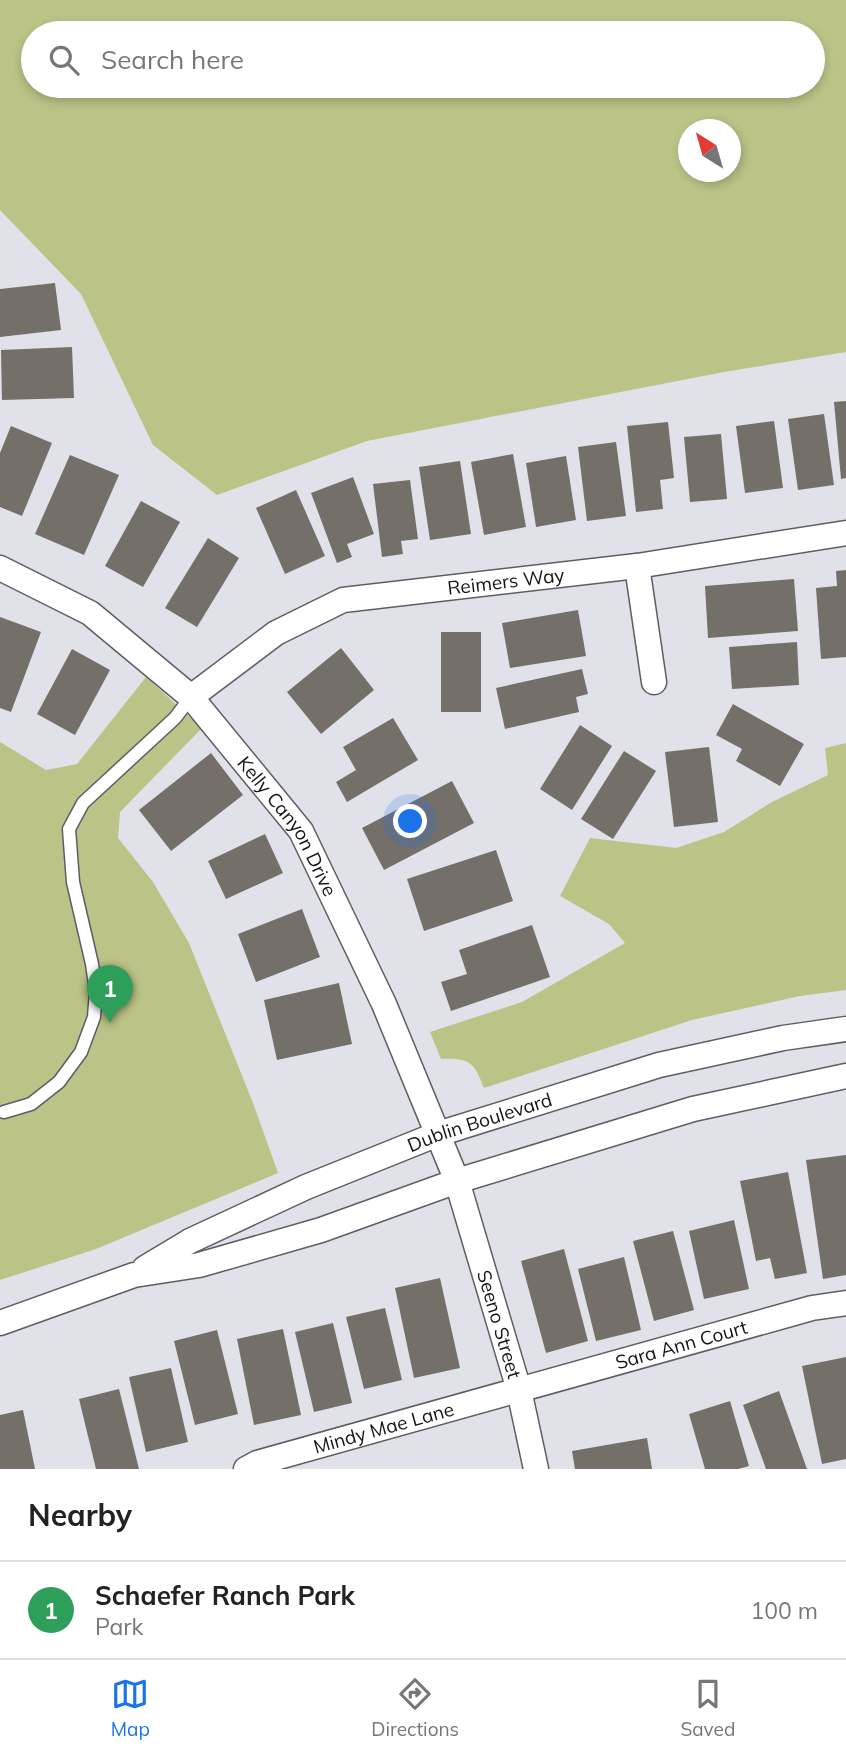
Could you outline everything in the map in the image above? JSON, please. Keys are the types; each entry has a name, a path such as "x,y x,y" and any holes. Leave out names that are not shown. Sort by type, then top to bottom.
{"street":[{"name":"Reimers Way","path":"191,697 276,634 344,600 637,566 846,533"},
{"path":"637,566 654,682"},
{"name":"Kelly Canyon Drive","path":"0,568 90,613 191,697 301,831 384,1004 457,1181"},
{"name":"Dublin Boulevard","path":"134,1275 190,1241 283,1198 438,1134 659,1065 783,1038 846,1029"},
{"name":"Dublin Boulevard","path":"0,1323 134,1275 199,1265 321,1230 457,1181 693,1110 846,1076"},
{"name":"Seeno Street","path":"457,1181 519,1390 536,1469"},
{"name":"Sara Ann Court","path":"519,1390 812,1308 846,1303"},
{"name":"Mindy Mae Lane","path":"246,1469 257,1463 519,1390"}],"lane":[{"path":"4,1112 31,1104 59,1082 81,1052 94,1017 96,992 73,882 69,829 83,803 175,718 191,697"}],"green space":[{"path":"0,0 846,0 846,352 724,372 367,441 217,495 153,445 81,294 0,210"},
{"path":"146,677 202,728 120,812 118,838 153,882 189,943 278,1173 96,1249 0,1280 0,742 46,770 77,764"},
{"path":"846,743 846,990 800,996 692,1020 484,1088 470,1063 459,1059 441,1059 430,1032 522,1002 625,943 609,924 560,896 590,838 676,848 724,832 772,802 828,775 825,748"}],"building":[{"path":"55,283 61,330 0,337 0,289"},
{"path":"72,347 74,398 2,400 1,350"},
{"path":"846,401 846,478 841,479 834,402"},
{"path":"824,414 834,485 798,490 788,419"},
{"path":"774,421 783,488 745,493 736,426"},
{"path":"668,422 674,478 660,480 663,509 636,512 627,426"},
{"path":"11,426 52,443 22,516 0,507 0,453"},
{"path":"721,434 727,499 690,502 684,437"},
{"path":"616,442 626,516 587,521 578,447"},
{"path":"513,454 526,527 484,535 471,462"},
{"path":"70,455 119,475 84,555 35,534"},
{"path":"566,456 576,520 536,527 526,463"},
{"path":"460,461 471,534 430,540 419,467"},
{"path":"353,477 374,534 347,544 352,557 337,563 311,493"},
{"path":"410,480 418,539 401,541 403,554 382,557 373,484"},
{"path":"296,490 325,556 285,574 256,508"},
{"path":"141,501 180,522 143,587 105,566"},
{"path":"208,538 239,558 197,627 165,608"},
{"path":"846,570 846,657 821,659 816,588 837,586 836,571"},
{"path":"794,579 798,631 708,638 705,586"},
{"path":"578,610 586,656 510,668 502,623"},
{"path":"0,617 41,632 11,712 0,708"},
{"path":"441,632 481,632 481,712 441,712"},
{"path":"797,642 799,685 732,689 729,647"},
{"path":"341,648 374,690 321,734 287,692"},
{"path":"72,649 110,670 75,735 37,714"},
{"path":"582,669 588,694 576,697 579,712 505,729 496,688"},
{"path":"733,704 804,744 780,786 736,761 742,749 716,735"},
{"path":"393,718 418,760 347,802 336,782 356,770 343,747"},
{"path":"580,725 612,746 572,810 540,789"},
{"path":"709,747 718,822 674,827 665,752"},
{"path":"624,751 656,771 613,839 581,819"},
{"path":"211,753 243,795 171,851 139,810"},
{"path":"452,781 474,823 384,870 362,828"},
{"path":"265,834 283,873 226,899 208,861"},
{"path":"496,850 513,901 424,931 407,879"},
{"path":"302,909 320,957 256,982 238,934"},
{"path":"532,925 550,977 451,1011 441,982 467,974 459,950"},
{"path":"339,983 352,1044 277,1060 264,1000"},
{"path":"846,1155 846,1275 823,1279 806,1160"},
{"path":"788,1172 807,1273 775,1279 770,1258 756,1261 740,1181"},
{"path":"734,1220 749,1289 704,1299 689,1231"},
{"path":"673,1231 694,1310 654,1321 633,1241"},
{"path":"564,1249 588,1341 546,1353 521,1261"},
{"path":"624,1257 641,1330 596,1341 578,1269"},
{"path":"440,1278 460,1368 414,1378 395,1288"},
{"path":"385,1308 402,1380 364,1389 346,1317"},
{"path":"333,1323 352,1403 314,1412 295,1332"},
{"path":"283,1329 301,1415 254,1425 237,1339"},
{"path":"217,1330 238,1414 195,1425 174,1341"},
{"path":"846,1357 846,1459 822,1464 802,1366"},
{"path":"171,1368 188,1442 146,1452 129,1377"},
{"path":"119,1389 139,1469 96,1469 79,1399"},
{"path":"779,1391 807,1469 766,1469 743,1405"},
{"path":"730,1401 749,1466 738,1469 705,1469 689,1414"},
{"path":"23,1410 35,1469 0,1469 0,1415"},
{"path":"647,1438 652,1469 575,1469 572,1451"}],"place":[{"name":"Schaefer Ranch Park","path":"110,1023"}]}
